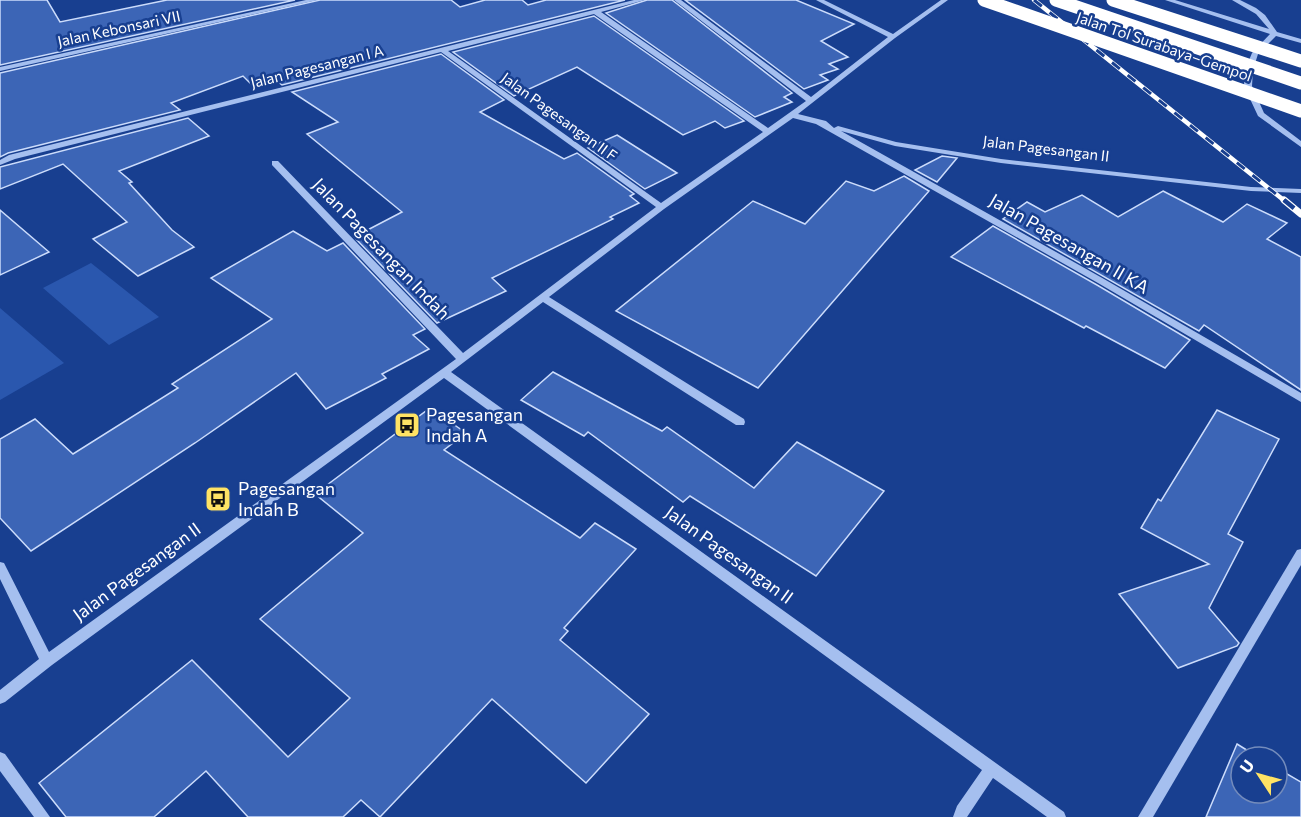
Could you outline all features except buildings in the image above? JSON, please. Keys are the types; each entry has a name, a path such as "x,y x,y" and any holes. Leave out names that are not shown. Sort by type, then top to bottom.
{"highway":[{"name":"Jalan Tol Surabaya–Gempol","path":"984,0 1301,111"},
{"name":"Jalan Tol Surabaya–Gempol","path":"1056,0 1301,83"},
{"path":"1113,0 1301,61"}],"street":[{"name":"Jalan Kebonsari VII","path":"0,69 315,0"},
{"name":"Jalan Pagesangan I A","path":"0,163 24,154 642,0"},
{"path":"676,0 811,101"},
{"path":"819,0 893,37"},
{"name":"Jalan Pagesangan II","path":"0,698 47,661 462,359 661,207 792,115 945,0"},
{"path":"1168,0 1301,41"},
{"path":"1235,0 1257,9 1275,33"},
{"path":"596,12 768,132"},
{"path":"1275,33 1255,53 1249,70 1248,86 1261,114 1301,145"},
{"name":"Jalan Pagesangan II F","path":"441,49 661,207"},
{"name":"Jalan Pagesangan II","path":"792,115 895,144 1001,162 1251,189 1301,191"},
{"name":"Jalan Pagesangan II KA","path":"819,122 1101,281 1301,398"},
{"name":"Jalan Pagesangan Indah","path":"275,163 462,359"},
{"path":"543,298 740,422"},
{"name":"Jalan Pagesangan II","path":"443,372 1059,817"},
{"path":"1145,817 1301,554"},
{"path":"0,567 47,661"},
{"path":"0,759 43,817"},
{"path":"960,817 991,769"}],"shaded area":[{"path":"91,263 159,317 109,345 43,288"},
{"path":"0,308 64,363 0,400"}],"railway":[{"path":"1034,0 1286,202"},
{"path":"1284,200 1301,214"}],"place":[{"name":"Pagesangan Indah A","path":"407,425"},
{"name":"Pagesangan Indah B","path":"218,499"}]}
